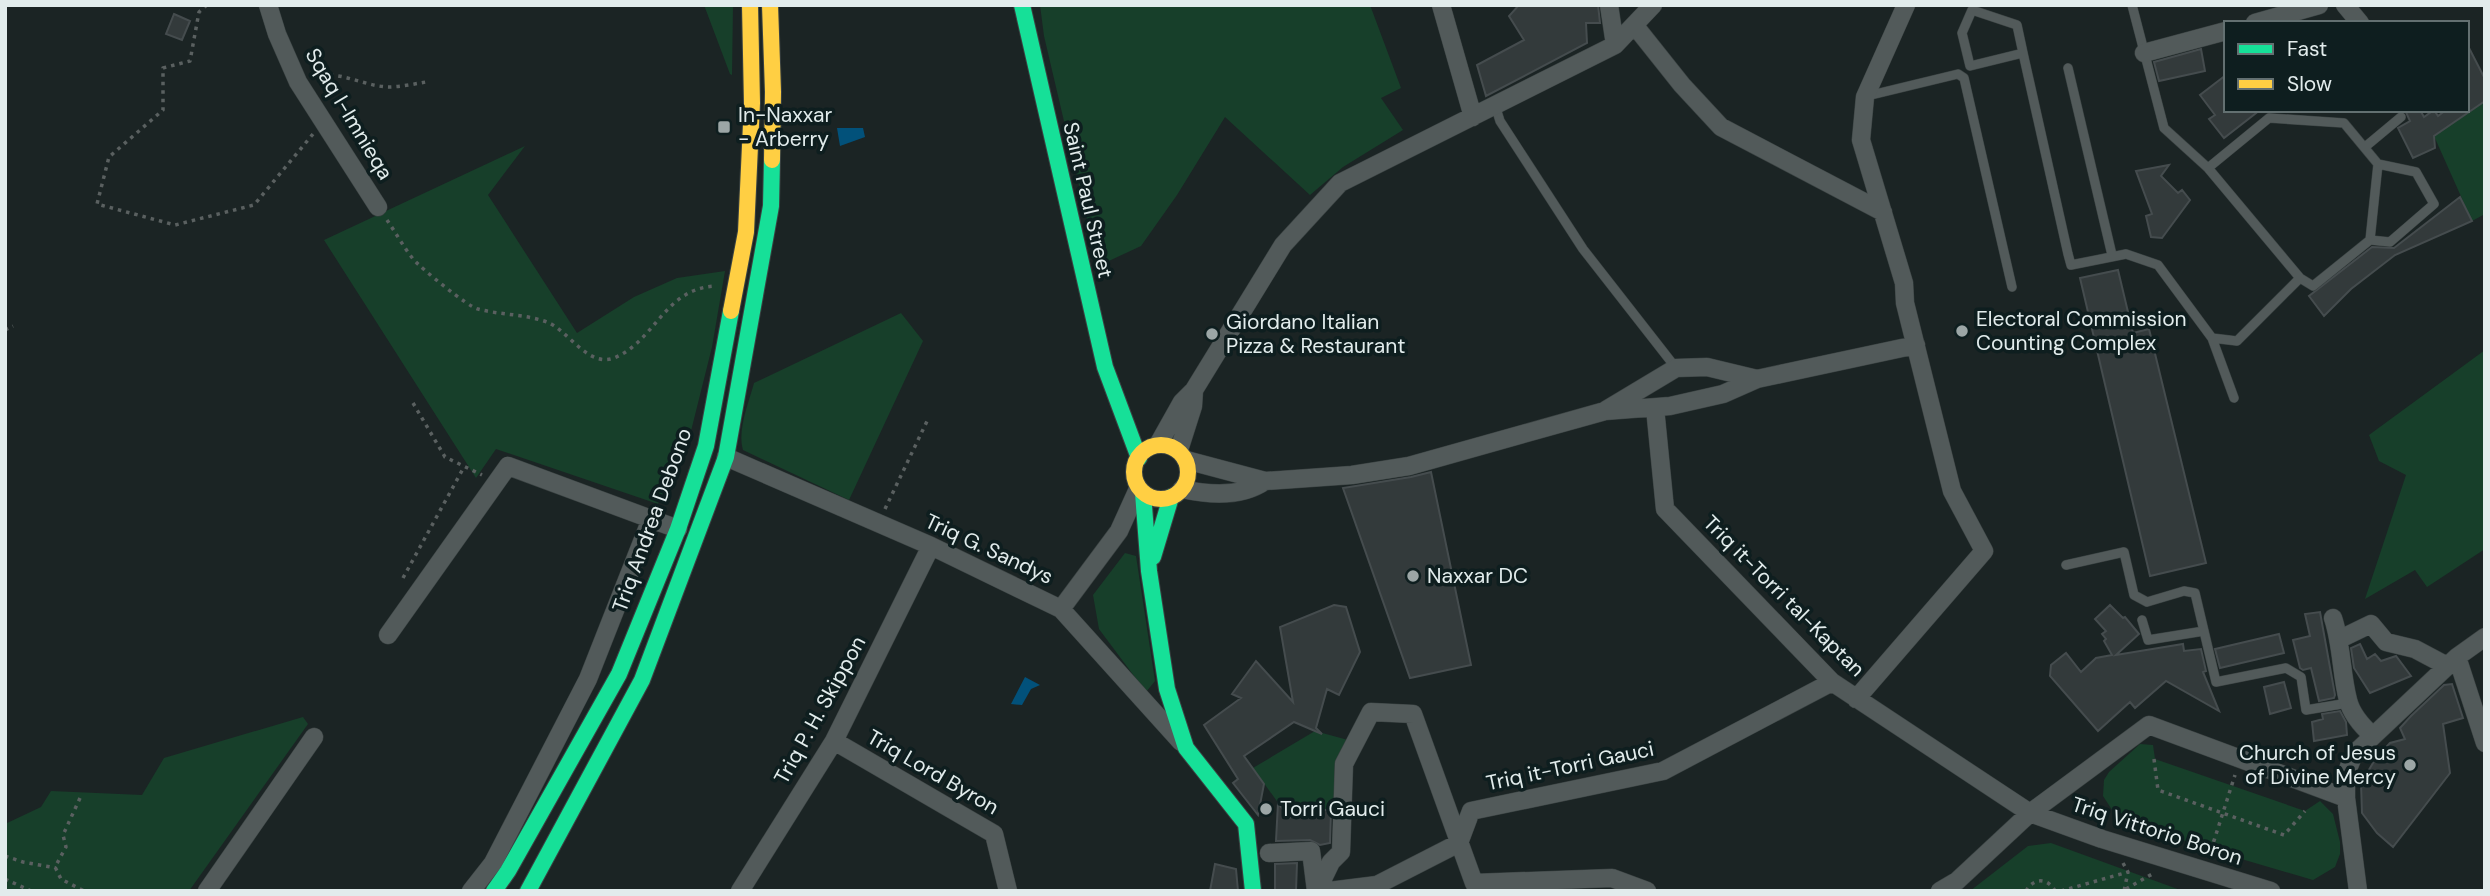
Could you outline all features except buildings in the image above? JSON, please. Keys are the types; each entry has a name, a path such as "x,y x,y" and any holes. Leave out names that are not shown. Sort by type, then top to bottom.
{"main road":[{"name":"Triq Andrea Debono","path":"494,891 509,871 619,674 678,529 706,446 747,219 752,103 750,5"},
{"path":"531,890 642,680 726,457 771,206 773,92 770,5"},
{"name":"Saint Paul Street","path":"1022,5 1105,367 1139,458 1135,473 1140,491 1167,689 1186,747 1246,824 1253,891"},
{"name":"Saint Paul Street","path":"1118,403 1156,443"},
{"path":"1139,458 1156,443 1171,445 1183,455"},
{"name":"Saint Paul Street","path":"1149,571 1177,493 1188,478 1183,455"},
{"path":"1140,491 1156,499 1177,493"}],"street":[{"name":"Sqaq l-Imnieqa","path":"268,5 277,34 298,82 378,206"},
{"path":"1440,5 1473,117"},
{"path":"1609,5 1615,45"},
{"path":"1156,443 1182,402 1194,390 1283,244 1340,183 1615,45 1653,5"},
{"path":"1856,699 1984,551 1952,491 1905,303 1904,283 1861,139 1865,96 1906,5"},
{"path":"2259,16 2319,5"},
{"path":"2345,5 2358,21"},
{"path":"1635,26 1682,86 1721,127 1883,212"},
{"path":"2144,53 2224,32"},
{"path":"1194,390 1183,455 1265,481 1352,475 1409,466 1605,411 1655,408 1723,394 1757,379 1916,345"},
{"path":"1605,411 1676,368 1707,367 1757,379"},
{"name":"Triq it-Torri tal-Kaptan","path":"1655,408 1665,509 1832,682 2030,813"},
{"name":"Triq G. Sandys","path":"726,457 931,546 1061,609 1186,747"},
{"path":"388,635 508,466 678,529"},
{"path":"1177,493 1236,492 1253,489 1265,481"},
{"path":"1061,609 1119,531 1140,491"},
{"name":"Triq Andrea Debono","path":"471,891 493,863 588,679 651,519"},
{"name":"Triq P. H. Skippon","path":"740,891 834,741 931,546"},
{"path":"2333,618 2340,639 2348,703 2363,727 2373,736"},
{"path":"2340,639 2371,624 2386,642 2452,661"},
{"path":"2358,891 2346,798 2346,774 2354,754 2452,661 2485,637"},
{"path":"2452,661 2485,743"},
{"name":"Triq it-Torri Gauci","path":"1459,843 1471,811 1663,771 1832,682"},
{"path":"1317,891 1331,862 1341,852 1344,764 1371,712 1413,714 1475,887 1612,878 1647,891"},
{"path":"1940,891 1957,881 2030,813 2149,724 2346,798"},
{"path":"207,891 314,737"},
{"name":"Triq Lord Byron","path":"834,741 994,834 1009,890"},
{"name":"Triq Vittorio Boron","path":"2030,813 2271,891"},
{"path":"1329,891 1377,885 1459,843"},
{"path":"1269,853 1311,851 1317,891"}],"lane":[{"path":"2132,5 2164,128 2208,168 2300,278 2313,286 2370,240 2390,242 2434,204 2416,172 2378,164 2344,123 2269,118 2208,168"},
{"path":"2023,53 1970,66 1962,33 1972,10 2017,25 2071,265 2126,254 2158,265 2212,338 2234,398"},
{"path":"2068,68 2112,255"},
{"path":"1865,96 1958,74 1964,78 2012,287"},
{"path":"1495,104 1500,121 1583,249 1676,368"},
{"path":"2364,147 2402,117"},
{"path":"2370,240 2378,164"},
{"path":"2212,338 2237,341 2300,278"},
{"path":"2066,565 2124,552 2134,595 2147,602 2185,591 2195,593 2216,682 2286,668 2301,677 2306,710 2348,703"},
{"path":"2142,621 2148,640 2203,631"}],"path":[{"path":"207,5 199,12 190,61 163,68 163,110 109,157 97,204 175,225 254,205 314,133 315,111"},
{"path":"298,82 325,73 360,83 389,87 426,82"},
{"path":"378,206 415,260 474,309 547,322 566,334 586,355 610,360 633,349 676,300 706,287 736,286"},
{"path":"5,330 13,326"},
{"path":"413,403 445,457 497,482"},
{"path":"884,510 929,417"},
{"path":"402,579 464,467"},
{"path":"2211,850 2239,758"},
{"path":"2154,759 2158,790 2284,835 2305,811"},
{"path":"80,797 63,835 66,847 56,868 61,879 84,891"},
{"path":"5,856 56,868"},
{"path":"2126,889 2148,875 2181,864"},
{"path":"2026,891 2031,884 2041,880 2050,883 2058,891 2127,872"},
{"path":"5,879 31,891"}],"green space":[{"path":"704,5 733,5 732,75 730,74"},
{"path":"1040,5 1370,5 1401,88 1381,98 1403,130 1343,167 1310,195 1225,117 1177,195 1141,246 1098,266 1044,36"},
{"path":"2485,101 2485,214 2472,221 2434,136"},
{"path":"525,146 488,195 577,333 634,297 677,278 725,271 712,347 690,435 658,504 496,449 476,478 324,240"},
{"path":"901,313 923,341 849,500 743,450 741,434 754,383"},
{"path":"2485,350 2485,549 2427,587 2415,570 2365,599 2406,475 2379,461 2369,435"},
{"path":"1125,553 1136,556 1155,681 1146,692 1099,629 1093,595"},
{"path":"303,717 308,724 189,891 5,891 5,824 41,807 51,791 142,795 164,758"},
{"path":"1315,731 1348,740 1336,812 1311,807 1289,818 1253,768"},
{"path":"2140,744 2153,745 2155,759 2305,811 2320,801 2333,814 2340,842 2340,854 2335,867 2313,880 2211,850 2116,816 2103,796 2104,780 2109,772"},
{"path":"2051,843 2183,891 1970,891 2028,846"}],"water":[{"path":"837,128 863,128 865,137 840,146"},
{"path":"1025,677 1040,685 1031,689 1022,705 1011,704"}],"traffic: fast":[{"path":"1022,5 1105,367 1139,458"},
{"path":"528,891 642,680 726,457 771,206 772,160"},
{"path":"494,891 508,871 619,674 678,529 706,446 731,311"},
{"path":"1143,493 1149,571 1167,689 1186,748 1246,824 1253,891"},
{"path":"1153,557 1171,497"}],"traffic: slow":[{"path":"731,311 746,232 752,103 750,5"},
{"path":"770,5 772,160"},
{"path":"1161,445 1180,453 1188,472 1180,491 1161,499 1142,491 1134,472 1142,453 1161,445"}],"place":[{"name":"In-Naxxar - Arberry","path":"724,127"},
{"name":"Electoral Commission Counting Complex","path":"1962,331"},
{"name":"Giordano Italian Pizza & Restaurant","path":"1212,334"},
{"name":"Naxxar DC","path":"1413,576"},
{"name":"Church of Jesus of Divine Mercy","path":"2410,765"},
{"name":"Torri Gauci","path":"1266,809"}]}
